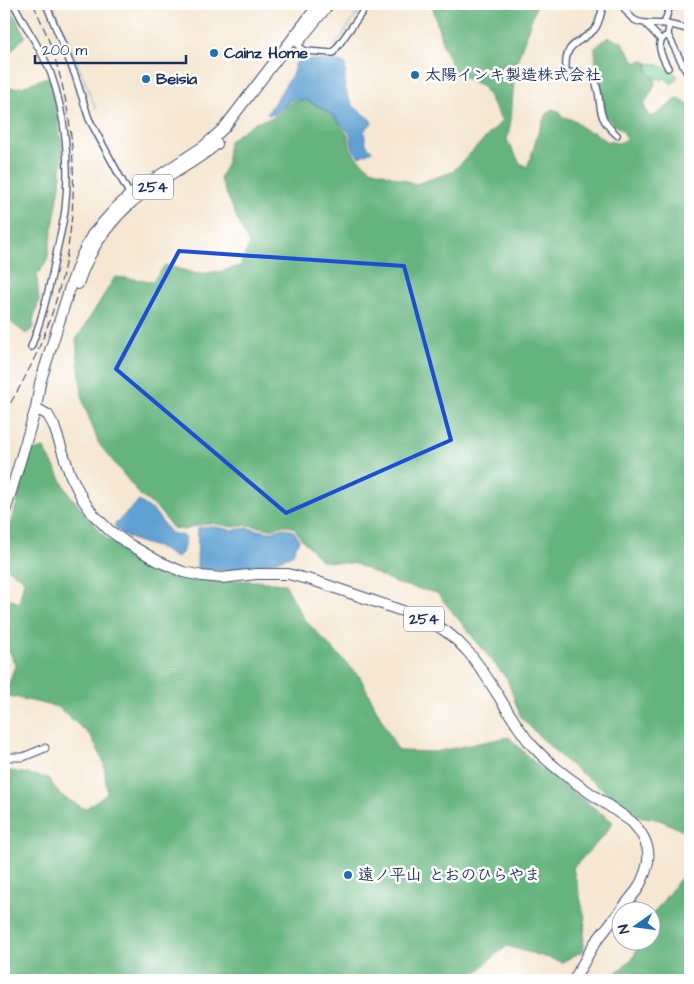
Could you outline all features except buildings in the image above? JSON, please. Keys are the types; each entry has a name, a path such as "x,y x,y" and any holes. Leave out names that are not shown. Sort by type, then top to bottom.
{"highway":[{"name":"254","path":"4,515 36,408 82,274 92,252 106,230 131,198 204,146 224,128 319,4"},
{"name":"254","path":"131,198 196,160 222,140 329,4"},
{"name":"254","path":"36,408 48,415 54,426 70,474 83,500 93,514 109,530 127,543 158,561 183,572 222,578 256,574 288,574 315,580 438,625 459,641 475,659 531,744 554,765 632,822 648,846 648,864 643,880 632,897 594,944 574,980"}],"street":[{"path":"14,4 40,49 51,73 61,112 66,152 64,217 47,298 31,347"},
{"path":"46,4 75,75 89,119 131,198"},
{"path":"296,44 305,51 333,53 368,4"},
{"path":"604,4 594,29 580,39 567,53 566,72 583,74 594,78 602,118 617,135"},
{"path":"622,4 628,16 633,20 646,24 667,24 690,30"},
{"path":"669,4 668,35 690,79"},
{"path":"646,24 661,40 660,53 668,68"},
{"path":"661,40 668,35"},
{"path":"4,757 23,757 45,748"}],"highlighted area":[{"path":"179,251 404,266 451,440 286,513 116,369"}],"green space":[{"path":"4,4 9,4 25,36 4,59"},
{"path":"432,4 537,4 515,67 511,120 507,140 520,163 527,167 539,130 551,109 559,111 561,116 576,121 581,127 589,132 594,132 606,141 618,143 627,140 623,131 613,124 603,112 602,95 596,72 595,48 608,37 622,42 636,63 642,60 647,62 651,76 656,79 644,105 649,117 656,115 678,98 690,106 690,834 660,820 639,816 565,761 521,718 507,679 437,593 398,584 356,564 322,561 300,537 295,528 285,525 270,529 249,525 234,527 211,523 184,530 173,528 156,507 141,496 99,444 83,402 76,340 115,277 153,281 165,265 197,274 223,271 240,266 249,245 220,179 226,165 229,141 255,122 275,117 291,102 305,100 325,110 336,119 348,135 350,147 357,158 371,169 416,184 452,172 502,121 483,86 456,74 443,46"},
{"path":"647,63 664,67 678,76 672,84 664,77 662,80 650,75"},
{"path":"50,76 63,152 60,186 47,261 37,275 39,301 33,320 34,328 26,334 4,317 4,89 22,87"},
{"path":"44,448 69,494 106,538 163,577 285,584 304,619 360,677 398,751 435,752 509,737 538,766 613,822 606,833 573,868 585,918 583,951 562,962 507,946 486,963 470,980 4,980 4,772 12,771 48,778 60,795 85,809 107,793 104,762 91,736 58,707 5,695 15,665 10,652 4,651 4,596 19,603 24,580 4,566 6,535 17,503 28,452"},
{"path":"690,866 690,980 607,980 634,957 636,952 662,952 662,902"}],"water":[{"path":"297,59 333,61 346,64 345,83 349,99 372,123 364,131 366,144 372,151 359,157 352,147 350,134 336,118 325,109 305,99 291,100 275,115 267,114 292,75"},
{"path":"139,501 154,511 170,533 181,535 186,539 182,553 176,558 161,549 122,534 114,525"},
{"path":"210,526 233,530 248,528 269,532 284,528 294,531 299,540 292,555 269,563 234,570 197,568 198,528"}],"waterway":[{"path":"53,4 96,109"},
{"path":"334,47 364,4"}],"railway":[{"path":"4,413 31,366 51,317 65,265 72,212 73,158 67,105 53,54 33,4"}],"place":[{"name":"Cainz Home","path":"214,53"},
{"name":"太陽インキ製造株式会社","path":"415,75"},
{"name":"Beisia","path":"146,79"},
{"name":"遠ノ平山 とおのひらやま","path":"348,875"}]}
